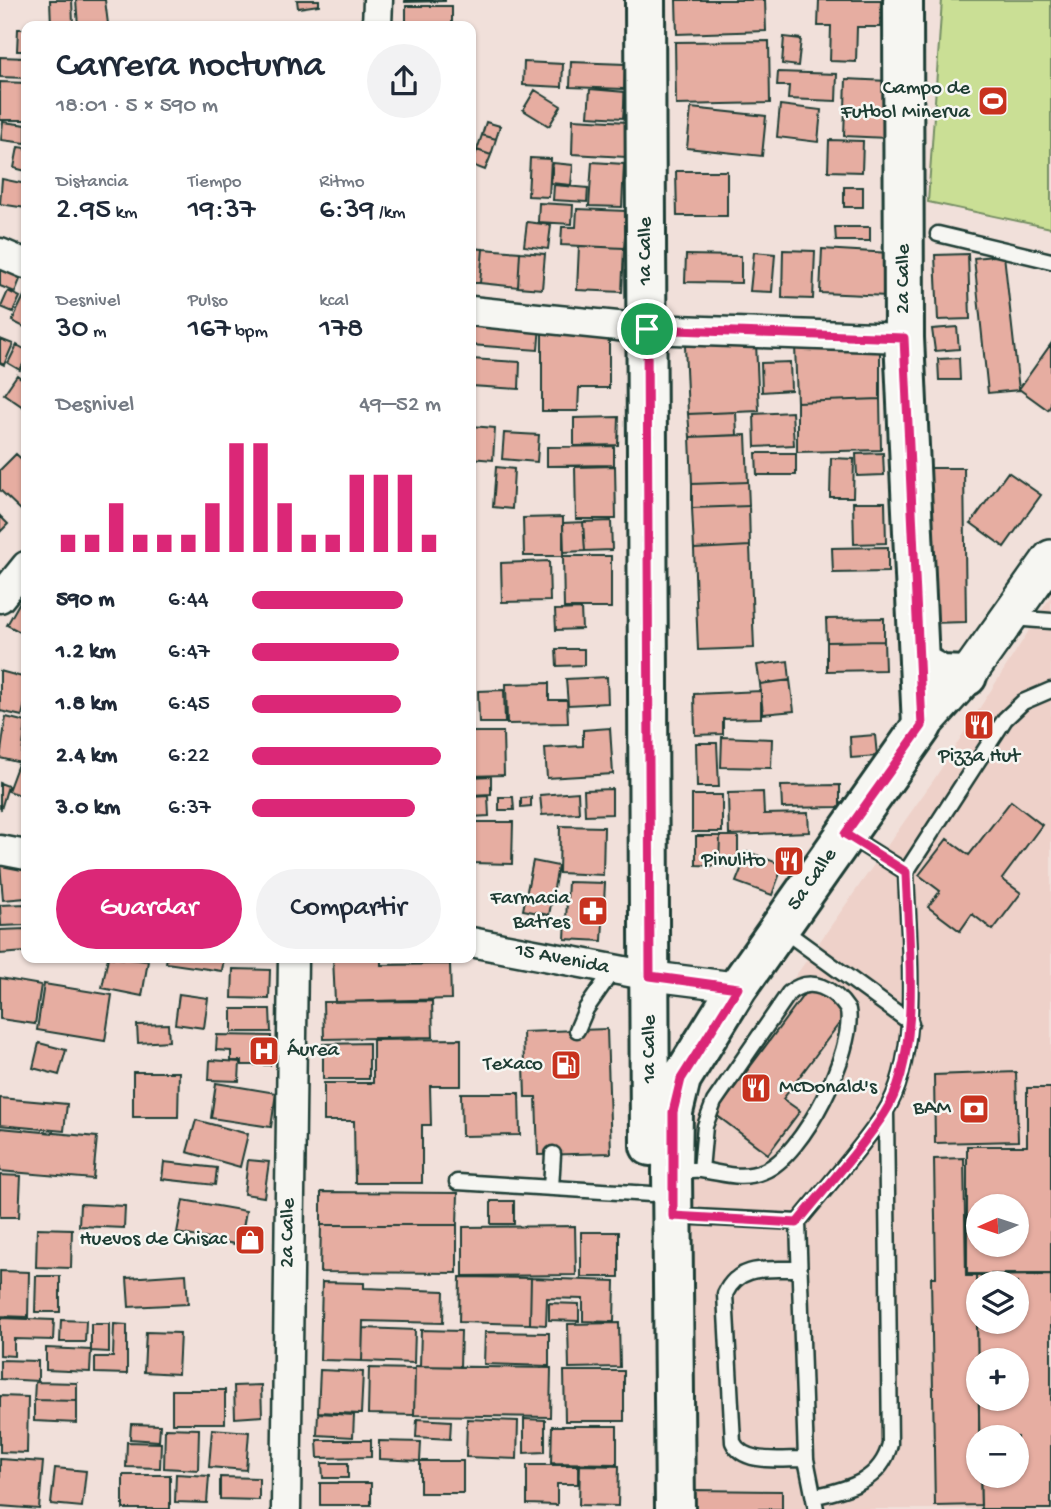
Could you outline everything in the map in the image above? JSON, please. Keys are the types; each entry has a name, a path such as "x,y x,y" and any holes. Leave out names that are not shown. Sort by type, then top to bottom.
{"main road":[{"name":"1a Calle","path":"645,0 647,329 631,973 674,1188 655,1509"},
{"name":"2a Calle","path":"903,0 904,338 922,726"},
{"path":"919,663 942,676 967,676"},
{"name":"5a Calle","path":"673,1112 681,1079 738,988 922,726"},
{"name":"1a Calle","path":"673,1112 675,1509"}],"street":[{"path":"377,21 378,0"},
{"path":"0,253 21,262"},
{"path":"476,312 647,329 904,338"},
{"name":"5a Calle","path":"922,726 967,676 1011,618 1051,558"},
{"path":"0,598 21,572"},
{"path":"0,850 21,854"},
{"name":"15 Avenida","path":"476,943 631,973 738,988"},
{"name":"2a Calle","path":"285,1509 293,963"}],"lane":[{"path":"938,234 1051,261"},
{"path":"1011,618 1051,621"},
{"path":"886,1112 890,1444 877,1472 857,1485 816,1503 806,1458 797,1223 886,1112 897,1084 911,1023 906,872 1005,719 1023,702 1051,690"},
{"path":"845,834 906,872"},
{"path":"780,928 911,1023"},
{"path":"577,1030 586,1009 631,973"},
{"path":"457,1182 551,1188 674,1188 765,1171 779,1163 804,1131 835,1075 846,1047 848,1010 830,991 809,984 797,986 789,993 714,1102 674,1188"},
{"path":"551,1188 553,1154"},
{"path":"674,1188 797,1223"},
{"path":"799,1269 741,1272 730,1282 725,1294 733,1442 737,1451 750,1457 806,1458"}],"shaded area":[{"path":"1051,596 1051,1509 688,1509 692,1123 935,778"}],"green space":[{"name":"Campo de Futbol Minerva","path":"942,0 1051,0 1051,228 928,202"}],"building":[{"path":"50,0 72,0 73,21 51,21"},
{"path":"76,0 105,0 108,21 78,21"},
{"path":"297,0 319,0 319,5 298,8"},
{"path":"445,0 445,1 405,2"},
{"path":"676,0 765,0 766,31 677,34"},
{"path":"819,0 881,0 880,27 857,27 856,62 830,61 831,26 818,26"},
{"path":"406,6 452,6 452,21 406,21"},
{"path":"18,29 21,29 21,51 17,51"},
{"path":"784,37 801,39 798,66 782,64"},
{"path":"769,41 770,103 676,105 675,42"},
{"path":"0,57 21,58 21,78 0,77"},
{"path":"524,62 563,64 562,87 523,85"},
{"path":"571,62 625,64 624,89 570,87"},
{"path":"778,72 837,74 836,101 788,99 789,86 777,86"},
{"path":"846,79 888,81 887,138 844,136"},
{"path":"0,82 21,83 21,120 0,120"},
{"path":"590,89 625,92 623,118 588,116"},
{"path":"535,90 561,106 549,126 523,110"},
{"path":"780,105 821,110 818,142 777,137"},
{"path":"691,108 766,116 762,156 687,148"},
{"path":"573,119 628,122 626,157 572,154"},
{"path":"3,122 21,124 21,142 1,140"},
{"path":"486,122 500,126 496,139 482,135"},
{"path":"482,135 496,139 491,155 477,150"},
{"path":"829,140 863,141 862,172 828,171"},
{"path":"18,147 21,147 21,170 14,168"},
{"path":"477,150 491,155 485,170 476,167"},
{"path":"530,158 551,159 549,197 528,196"},
{"path":"592,162 624,164 622,207 589,206"},
{"path":"553,163 573,165 571,185 551,183"},
{"path":"676,171 727,171 727,216 677,216"},
{"path":"2,179 21,183 21,207 0,204"},
{"path":"554,185 588,188 587,202 553,200"},
{"path":"844,187 863,187 863,207 844,207"},
{"path":"539,203 573,205 572,224 538,222"},
{"path":"577,209 627,211 624,248 561,245 562,227 576,227"},
{"path":"527,222 551,225 548,249 524,246"},
{"path":"835,227 870,227 870,241 836,241"},
{"path":"579,246 624,248 622,292 577,290"},
{"path":"476,248 483,249 480,283 476,283"},
{"path":"483,249 520,252 518,287 480,283"},
{"path":"822,249 890,253 888,296 820,293"},
{"path":"783,250 815,251 813,299 782,298"},
{"path":"520,252 545,254 542,289 518,287"},
{"path":"754,252 775,254 772,292 750,291"},
{"path":"968,254 970,319 938,320 935,255"},
{"path":"686,255 741,256 741,283 685,282"},
{"path":"1004,255 1019,390 988,393 974,258"},
{"path":"0,262 21,271 15,292 0,286"},
{"path":"8,291 20,297 13,312 1,307"},
{"path":"21,302 21,326 12,321"},
{"path":"476,320 540,325 538,350 476,345"},
{"path":"542,327 609,329 609,388 579,388 578,411 542,411"},
{"path":"957,327 959,349 935,351 932,329"},
{"path":"0,339 13,344 4,365 0,363"},
{"path":"756,343 759,411 688,414 685,346"},
{"path":"1051,344 1051,405 1048,410 1019,389"},
{"path":"17,345 21,347 20,370 8,363"},
{"path":"795,345 880,345 880,399 797,402"},
{"path":"959,358 960,380 939,380 938,359"},
{"path":"476,359 520,362 519,389 476,386"},
{"path":"790,362 791,390 762,392 761,363"},
{"path":"17,375 21,378 21,406 4,394"},
{"path":"880,399 881,450 797,452 797,402"},
{"path":"736,412 737,435 690,437 688,414"},
{"path":"792,412 794,445 755,447 754,414"},
{"path":"619,417 618,445 574,446 574,418"},
{"path":"476,426 495,428 493,460 476,458"},
{"path":"504,433 539,435 537,462 502,459"},
{"path":"746,435 748,482 692,484 690,437"},
{"path":"614,446 614,465 547,466 547,447"},
{"path":"756,453 796,453 796,475 757,475"},
{"path":"883,453 884,475 857,476 856,454"},
{"path":"16,454 21,458 21,510 0,490 0,470"},
{"path":"831,458 854,459 853,497 830,497"},
{"path":"615,466 616,519 576,519 575,467"},
{"path":"496,467 514,469 512,509 493,507"},
{"path":"928,468 964,468 966,622 930,623"},
{"path":"1008,472 1041,495 1004,547 971,523"},
{"path":"748,482 749,506 692,508 692,484"},
{"path":"853,502 885,502 886,543 854,544"},
{"path":"749,506 750,546 694,549 692,508"},
{"path":"0,516 8,524 0,532"},
{"path":"563,517 563,556 524,556 523,518"},
{"path":"611,521 612,550 585,551 583,522"},
{"path":"583,522 585,551 564,552 563,523"},
{"path":"750,546 754,648 698,650 694,549"},
{"path":"888,547 888,572 833,573 832,548"},
{"path":"563,556 611,556 611,608 564,608"},
{"path":"549,561 550,601 502,602 501,563"},
{"path":"21,600 21,632 7,625"},
{"path":"581,609 582,629 556,630 555,610"},
{"path":"884,618 884,641 827,642 826,619"},
{"path":"884,641 885,670 827,671 827,642"},
{"path":"556,649 584,649 584,665 557,666"},
{"path":"788,661 790,680 760,684 757,665"},
{"path":"0,671 21,677 21,716 0,711"},
{"path":"607,677 608,703 568,705 566,679"},
{"path":"790,680 794,711 763,714 760,684"},
{"path":"549,683 549,700 567,700 568,723 507,724 506,684"},
{"path":"504,690 505,723 479,723 478,691"},
{"path":"761,691 761,718 723,719 723,734 695,735 694,694"},
{"path":"6,717 21,721 21,763 0,758"},
{"path":"610,728 613,774 547,778 545,748 583,746 583,730"},
{"path":"476,732 503,732 504,775 476,776"},
{"path":"875,735 877,756 851,758 850,737"},
{"path":"722,737 772,739 771,768 721,767"},
{"path":"696,743 717,743 719,787 697,787"},
{"path":"18,764 21,765 21,795 8,791"},
{"path":"491,776 491,794 476,795 476,777"},
{"path":"0,783 8,786 1,809 0,808"},
{"path":"840,785 840,807 782,808 781,786"},
{"path":"612,789 612,814 585,815 584,790"},
{"path":"578,792 579,813 542,815 540,795"},
{"path":"763,792 764,814 808,813 809,832 729,835 728,793"},
{"path":"692,795 722,795 722,832 692,832"},
{"path":"488,796 489,816 476,817 476,797"},
{"path":"499,797 513,797 514,810 499,810"},
{"path":"531,797 531,806 521,807 521,798"},
{"path":"1011,801 1042,825 1002,879 1021,893 993,930 972,914 960,931 928,907 940,891 919,875 947,839 969,855"},
{"path":"476,822 513,822 512,864 476,863"},
{"path":"560,826 604,827 603,875 559,873"},
{"path":"696,836 720,836 719,866 696,865"},
{"path":"720,836 738,836 738,866 719,866"},
{"path":"748,852 783,865 772,895 736,882"},
{"path":"21,861 21,898 3,900 0,863"},
{"path":"533,861 558,866 549,915 523,910"},
{"path":"568,882 605,883 602,941 565,939"},
{"path":"21,904 21,925 1,926 0,905"},
{"path":"21,929 21,952 0,954 0,930"},
{"path":"107,963 148,963 142,996 102,988"},
{"path":"166,963 223,963 222,971"},
{"path":"333,963 450,964 451,999 335,1002"},
{"path":"233,969 270,970 269,999 232,998"},
{"path":"0,978 41,985 35,1024 0,1019"},
{"path":"44,984 112,995 105,1041 37,1030"},
{"path":"810,986 847,1013 783,1099 800,1111 768,1154 715,1114"},
{"path":"179,994 208,998 204,1028 175,1024"},
{"path":"432,1001 433,1037 324,1039 323,1002"},
{"path":"232,1009 270,1009 271,1032 232,1032"},
{"path":"168,1024 169,1041 138,1043 137,1025"},
{"name":"Texaco","path":"607,1029 611,1153 538,1155 536,1097 525,1097 523,1032"},
{"path":"217,1035 271,1036 270,1065 242,1065 242,1061 231,1061 231,1051 216,1050"},
{"path":"461,1039 461,1086 430,1086 431,1125 422,1125 422,1183 355,1183 354,1121 324,1121 324,1083 373,1083 373,1040"},
{"path":"39,1043 66,1050 59,1075 33,1068"},
{"path":"369,1043 369,1079 323,1079 323,1044"},
{"path":"210,1060 240,1062 239,1081 209,1080"},
{"path":"133,1072 179,1072 178,1117 133,1117"},
{"path":"1016,1072 1018,1141 935,1143 934,1075"},
{"path":"216,1083 276,1093 271,1127 211,1118"},
{"path":"1027,1088 1051,1088 1051,1274 1029,1274 1029,1271 967,1271 967,1257 1029,1257 1029,1194 967,1194 967,1146 1027,1146"},
{"path":"461,1093 519,1093 520,1135 462,1136"},
{"path":"0,1098 67,1104 64,1131 0,1125"},
{"path":"196,1120 248,1134 240,1167 187,1152"},
{"path":"0,1128 97,1137 93,1179 0,1171"},
{"path":"964,1158 966,1334 977,1334 978,1348 966,1348 966,1411 979,1411 979,1425 966,1425 966,1488 981,1488 981,1505 935,1506 931,1277 936,1277 934,1159"},
{"path":"248,1160 269,1162 264,1197 244,1194"},
{"path":"164,1162 217,1168 215,1185 162,1179"},
{"path":"0,1175 21,1176 19,1217 0,1217"},
{"path":"321,1192 458,1193 457,1225 321,1225"},
{"path":"183,1200 246,1211 240,1245 177,1233"},
{"path":"491,1201 514,1201 514,1224 491,1224"},
{"path":"80,1204 125,1206 124,1228 79,1226"},
{"path":"321,1225 457,1225 457,1273 320,1272"},
{"path":"575,1226 576,1275 463,1276 463,1227"},
{"path":"37,1228 72,1229 71,1268 36,1267"},
{"path":"581,1232 619,1232 619,1277 581,1277"},
{"path":"0,1271 29,1272 28,1317 0,1316"},
{"path":"186,1274 188,1304 129,1307 127,1278"},
{"path":"1029,1275 1051,1275 1051,1509 981,1509 980,1488 1029,1488 1029,1425 979,1425 979,1411 1029,1411 1029,1348 977,1348 977,1334 1029,1334"},
{"path":"36,1276 60,1276 60,1312 35,1312"},
{"path":"460,1277 531,1278 530,1324 459,1322"},
{"path":"531,1278 615,1281 614,1322 583,1321 583,1299 547,1298 546,1325 530,1324"},
{"path":"322,1282 364,1283 364,1288 444,1291 443,1323 363,1321 362,1361 320,1360"},
{"path":"549,1303 579,1304 579,1321 549,1320"},
{"path":"0,1318 54,1320 53,1340 14,1339 14,1356 0,1355"},
{"path":"61,1320 86,1321 85,1342 60,1342"},
{"path":"619,1323 620,1367 569,1368 568,1324"},
{"path":"91,1324 109,1324 109,1352 91,1351"},
{"path":"114,1324 127,1325 127,1374 95,1373 95,1357 113,1357"},
{"path":"363,1328 415,1330 414,1363 362,1361"},
{"path":"421,1330 461,1331 460,1367 420,1366"},
{"path":"146,1332 180,1333 178,1374 144,1372"},
{"path":"485,1332 549,1333 549,1366 484,1364"},
{"path":"46,1348 91,1350 90,1372 46,1370"},
{"path":"0,1360 38,1361 38,1381 0,1379"},
{"path":"415,1366 551,1368 550,1417 414,1415"},
{"path":"369,1368 415,1369 414,1415 368,1414"},
{"path":"320,1370 363,1372 361,1414 318,1412"},
{"path":"564,1371 624,1371 624,1421 565,1421"},
{"path":"35,1382 77,1383 77,1401 34,1400"},
{"path":"261,1385 262,1416 235,1418 234,1386"},
{"path":"172,1390 225,1390 225,1423 172,1423"},
{"path":"0,1396 28,1397 27,1453 0,1452"},
{"path":"34,1400 77,1401 77,1423 34,1421"},
{"path":"318,1413 354,1415 353,1437 317,1435"},
{"path":"417,1419 451,1421 450,1439 416,1437"},
{"path":"467,1419 518,1421 517,1459 466,1457"},
{"path":"524,1419 545,1420 545,1452 524,1453"},
{"path":"131,1424 160,1425 159,1441 130,1439"},
{"path":"552,1426 617,1426 617,1464 551,1463"},
{"path":"165,1428 199,1429 198,1470 164,1468"},
{"path":"212,1429 249,1432 246,1470 209,1467"},
{"path":"317,1440 371,1440 371,1457 318,1458"},
{"path":"379,1441 421,1442 420,1461 379,1459"},
{"path":"127,1442 161,1443 160,1468 126,1467"},
{"path":"0,1459 43,1462 39,1509 0,1506"},
{"path":"420,1461 463,1461 463,1493 420,1493"},
{"path":"322,1463 348,1463 348,1478 323,1478"},
{"path":"527,1465 578,1465 578,1484 557,1484 557,1505 527,1504"},
{"path":"580,1465 619,1466 618,1506 579,1505"},
{"path":"55,1468 86,1471 82,1507 51,1504"},
{"path":"176,1474 209,1476 207,1503 175,1502"},
{"path":"123,1475 170,1475 170,1509 123,1509"},
{"path":"220,1477 259,1478 259,1500 220,1499"},
{"path":"320,1483 371,1483 371,1505 320,1505"},
{"path":"694,1490 782,1491 782,1509 694,1509"}],"place":[{"name":"Campo de Futbol Minerva","path":"993,101"},
{"name":"Pizza Hut","path":"979,725"},
{"name":"Pinulito","path":"789,861"},
{"name":"Farmacia Batres","path":"593,911"},
{"name":"Áurea","path":"264,1051"},
{"name":"Texaco","path":"566,1065"},
{"name":"McDonald's","path":"756,1088"},
{"name":"BAM","path":"974,1109"},
{"name":"Huevos de Chisac","path":"250,1240"}],"route":[{"path":"647,329 904,338 922,726 845,834 906,872 911,1023 897,1084 886,1112 797,1223 673,1216 673,1112 681,1079 738,988 650,976 647,329"}]}
